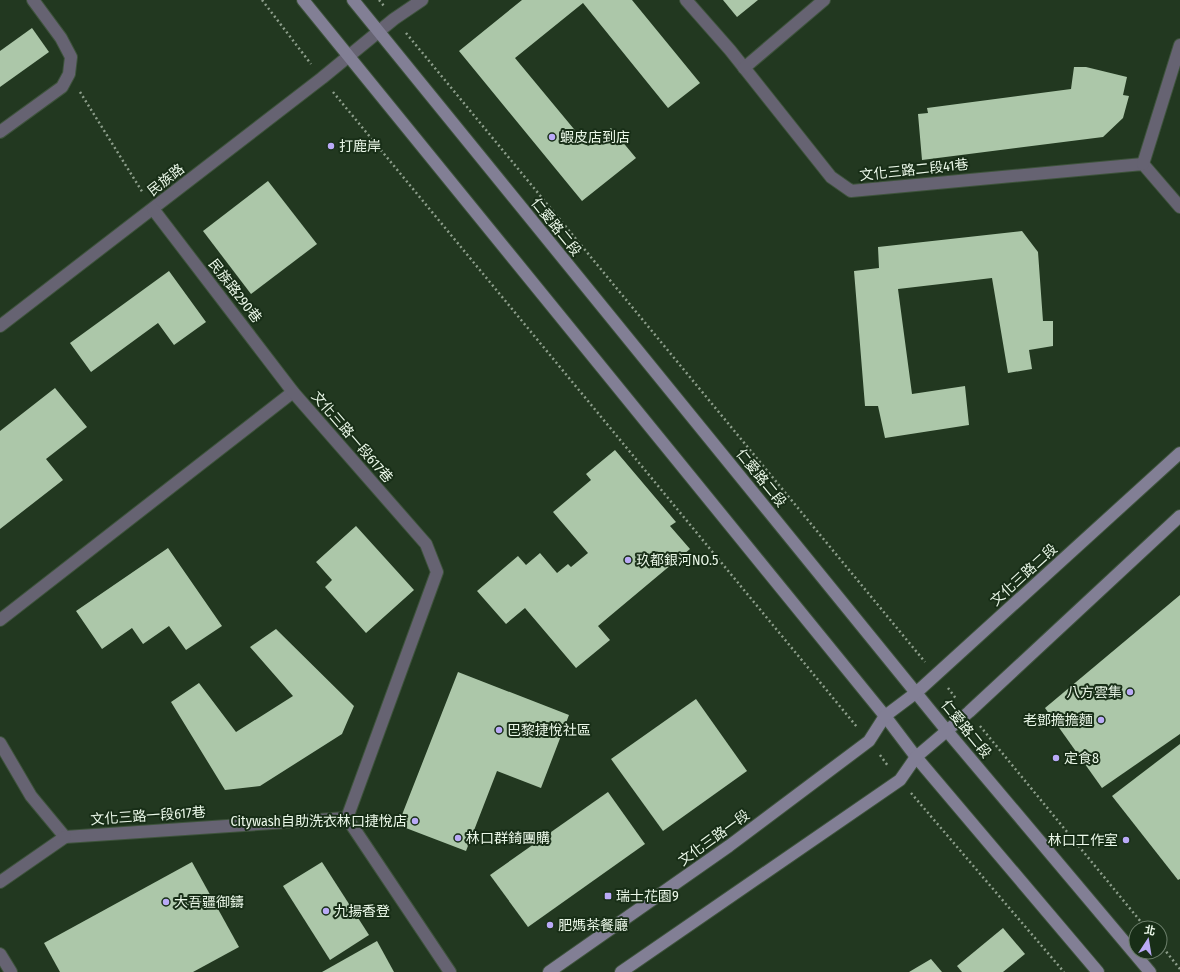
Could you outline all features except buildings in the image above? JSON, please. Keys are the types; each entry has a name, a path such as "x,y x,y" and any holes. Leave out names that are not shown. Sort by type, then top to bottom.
{"main road":[{"path":"303,0 886,716 916,757 1098,972"},
{"name":"仁愛路二段","path":"353,0 947,731 1150,972"},
{"name":"文化三路二段","path":"886,716 916,692 1180,453"},
{"path":"620,972 900,780 916,757 969,712 1180,516"},
{"name":"文化三路一段","path":"549,972 729,846 869,741 886,716"}],"street":[{"path":"0,132 62,87 69,74 71,57 61,38 32,0"},
{"name":"民族路","path":"0,326 322,78 394,19 422,0"},
{"name":"文化三路二段41巷","path":"686,0 730,50 831,177 851,191 1142,164"},
{"path":"744,68 824,0"},
{"path":"1180,45 1142,164 1180,207"},
{"name":"民族路290巷","path":"153,209 293,392"},
{"name":"文化三路一段617巷","path":"0,620 293,392 426,544 436,572 347,818 65,837"},
{"path":"0,743 31,796 65,837 0,882"},
{"path":"347,818 450,972"},
{"path":"0,954 11,972"}],"path":[{"path":"262,0 322,78 900,780 1064,972"},
{"path":"379,0 935,675 969,712 1139,920"},
{"path":"69,74 153,209"},
{"path":"1168,954 1180,969"}],"place":[{"name":"蝦皮店到店","path":"552,137"},
{"name":"打鹿岸","path":"331,146"},
{"name":"玖都銀河NO.5","path":"628,560"},
{"name":"八方雲集","path":"1130,692"},
{"name":"老鄧擔擔麵","path":"1101,720"},
{"name":"巴黎捷悅社區","path":"499,730"},
{"name":"定食8","path":"1056,758"},
{"name":"Citywash自助洗衣林口捷悅店","path":"415,821"},
{"name":"林口群錡團購","path":"458,838"},
{"name":"林口工作室","path":"1126,840"},
{"name":"瑞士花園9","path":"608,896"},
{"name":"大吾疆御鑄","path":"166,902"},
{"name":"九揚香登","path":"326,911"},
{"name":"肥媽茶餐廳","path":"550,925"}]}
